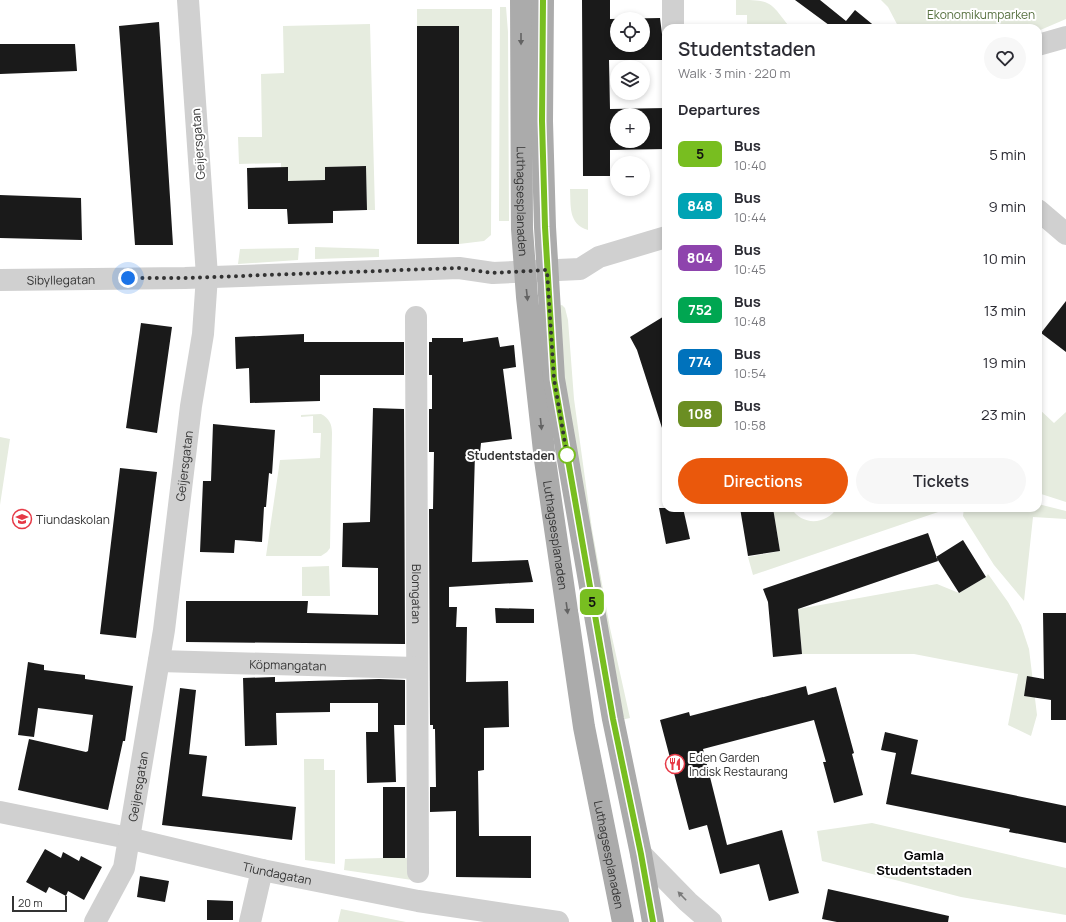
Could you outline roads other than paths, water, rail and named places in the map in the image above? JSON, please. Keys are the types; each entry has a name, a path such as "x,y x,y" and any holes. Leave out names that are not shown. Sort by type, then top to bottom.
{"main road":[{"name":"Luthagsesplanaden","path":"521,0 522,222 524,265 545,460 583,719 623,922"},
{"name":"Luthagsesplanaden","path":"543,0 542,121 546,263 555,387 613,719 641,854 653,922"}],"street":[{"name":"Geijersgatan","path":"96,922 124,868 164,630 192,406 203,334 207,276 188,0"},
{"path":"672,24 673,0"},
{"path":"1042,44 1066,37"},
{"path":"1042,213 1066,234"},
{"name":"Sibyllegatan","path":"0,280 207,276 459,268 492,260 524,265 546,263 580,269 599,257 662,239"},
{"name":"Blomgatan","path":"416,317 416,668 418,872"},
{"name":"Köpmangatan","path":"159,661 416,668"},
{"name":"Tiundagatan","path":"0,812 128,838 438,913 558,922"},
{"path":"641,854 688,902 711,922"},
{"path":"250,922 262,870"}],"place":[{"name":"Studentstaden","path":"567,455"},
{"name":"Tiundaskolan","path":"22,519"},
{"name":"Eden Garden Indisk Restaurang","path":"675,764"}],"district":[{"name":"Gamla Studentstaden","path":"924,862"}],"park label":[{"name":"Ekonomikumparken","path":"981,14"}]}
